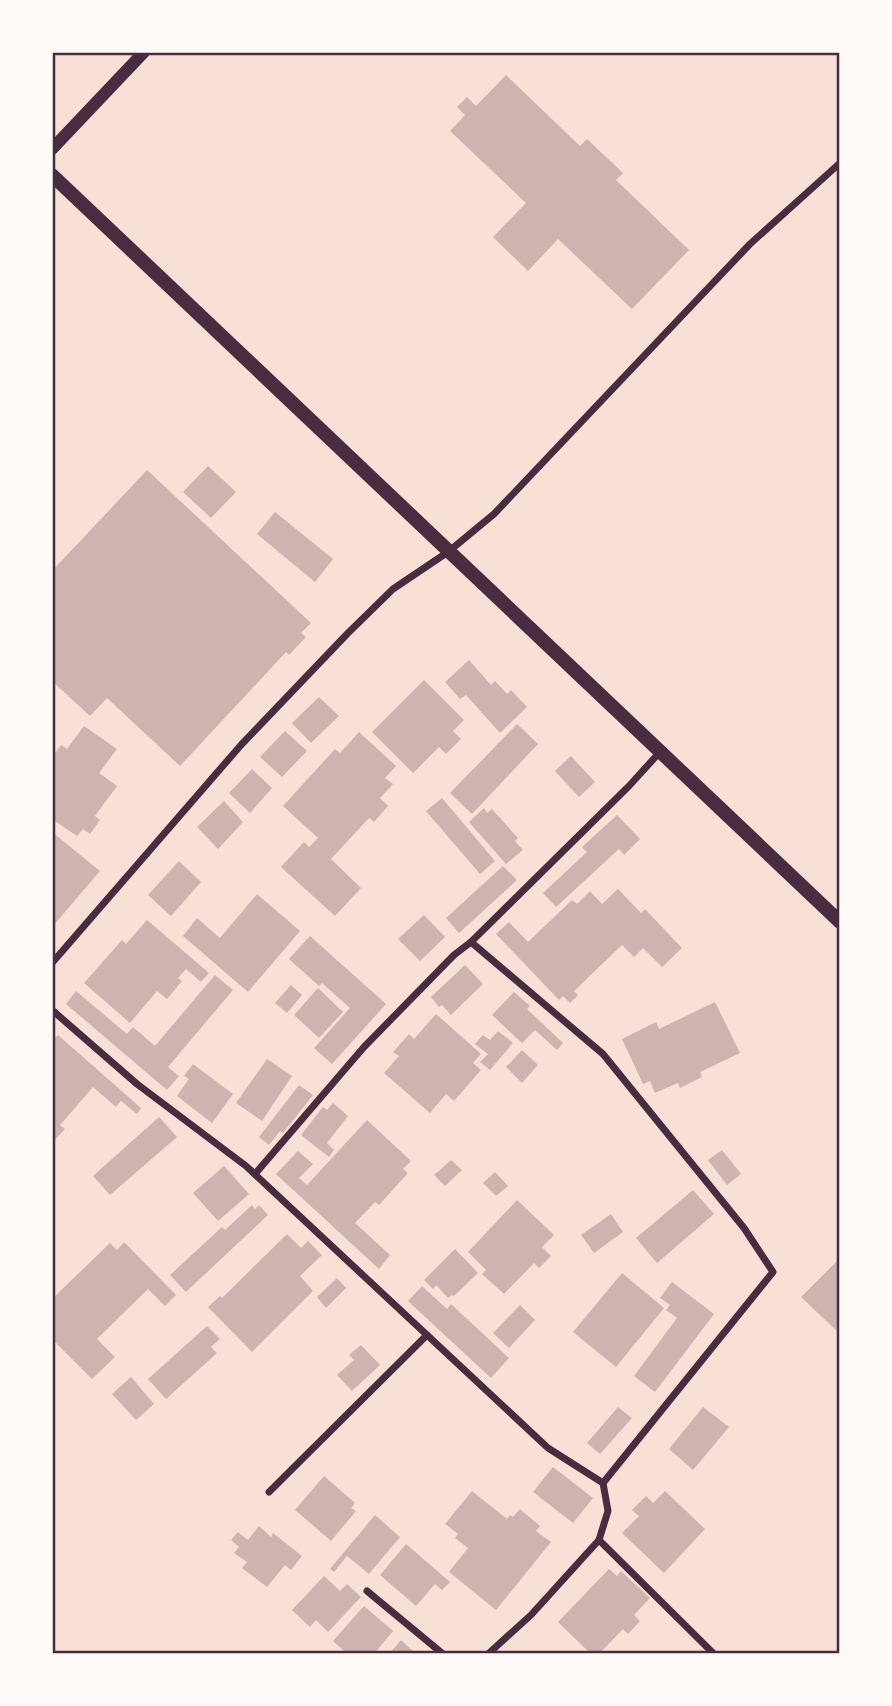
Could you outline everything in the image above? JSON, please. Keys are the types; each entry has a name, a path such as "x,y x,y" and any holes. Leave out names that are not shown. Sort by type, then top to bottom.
{"main road":[{"path":"52,175 839,922"}],"street":[{"path":"52,149 144,52"},
{"path":"52,963 241,745 348,632 393,589 448,552 495,514 750,244 839,163"},
{"path":"255,1174 364,1047 454,955 471,942 629,786 659,753"},
{"path":"471,942 603,1054 744,1228 773,1272 603,1483"},
{"path":"52,1010 137,1084 255,1174 548,1448 603,1483 608,1511 599,1539 531,1615 488,1654"},
{"path":"268,1492 428,1335"},
{"path":"599,1539 714,1654"},
{"path":"367,1591 443,1654"}],"building":[{"path":"506,75 580,146 587,139 623,173 616,180 689,250 632,309 558,239 528,271 493,237 526,203 450,131 465,115 457,107 467,97 476,106"},
{"path":"208,466 236,492 211,518 183,492"},
{"path":"147,470 311,623 301,633 306,637 289,655 286,652 180,766 107,698 90,716 52,681 52,571"},
{"path":"275,512 333,559 315,582 257,534"},
{"path":"469,660 491,685 495,681 507,694 511,690 527,707 500,733 466,695 460,699 445,682"},
{"path":"424,680 464,720 453,731 461,739 446,754 439,747 413,773 372,732"},
{"path":"319,697 339,716 311,743 292,723"},
{"path":"517,724 538,744 472,814 450,793"},
{"path":"84,726 117,749 99,773 117,786 95,816 100,820 90,834 83,829 77,836 52,819 52,757 61,745 67,749"},
{"path":"285,731 307,751 282,777 260,757"},
{"path":"359,732 396,766 385,778 393,784 380,798 388,806 374,822 369,818 331,859 361,888 335,916 281,867 304,842 309,847 318,838 283,806 335,749 340,753"},
{"path":"571,756 595,782 579,797 555,771"},
{"path":"252,769 272,788 250,813 229,793"},
{"path":"442,798 495,861 480,874 426,811"},
{"path":"224,801 243,822 218,849 197,827"},
{"path":"484,808 487,813 492,809 518,838 515,841 523,850 506,864 469,822"},
{"path":"617,815 640,839 624,855 619,849 556,907 543,893 587,852 582,847"},
{"path":"52,832 100,871 52,927"},
{"path":"179,861 201,882 171,916 148,895"},
{"path":"503,866 517,880 459,933 446,918"},
{"path":"618,889 641,913 645,909 682,948 662,967 643,948 634,957 622,945 574,991 578,995 570,1003 563,996 559,1000 496,934 509,922 528,942 572,900 577,904 590,891 602,904"},
{"path":"257,894 300,931 248,992 183,936 197,918 220,938"},
{"path":"424,915 445,937 420,961 398,939"},
{"path":"147,920 209,973 201,982 186,969 178,978 182,981 167,999 157,991 130,1023 84,983 122,940 126,944"},
{"path":"310,936 386,1004 332,1064 314,1048 350,1008 322,983 319,986 289,959"},
{"path":"465,965 483,984 451,1015 431,997"},
{"path":"215,975 233,990 168,1067 179,1076 167,1090 66,1004 76,991 127,1034 133,1027 155,1046"},
{"path":"291,985 302,995 287,1013 275,1003"},
{"path":"318,988 343,1012 319,1038 294,1015"},
{"path":"514,992 530,1006 527,1009 563,1043 557,1050 535,1030 522,1043 492,1015"},
{"path":"715,1002 740,1053 700,1072 702,1077 680,1088 678,1083 655,1093 650,1081 643,1084 622,1039 656,1022 659,1029"},
{"path":"436,1014 481,1054 473,1063 481,1070 454,1101 446,1094 430,1113 384,1073 399,1056 393,1052 409,1034 414,1039"},
{"path":"498,1031 513,1043 490,1070 480,1062 488,1054 475,1044 483,1035 490,1040"},
{"path":"58,1035 141,1108 137,1114 121,1101 116,1107 93,1087 60,1125 65,1129 52,1143 52,1041"},
{"path":"522,1050 538,1065 522,1083 506,1067"},
{"path":"267,1059 292,1076 262,1121 236,1103"},
{"path":"193,1064 233,1094 212,1123 177,1096 189,1079 184,1076"},
{"path":"299,1085 313,1095 283,1133 280,1131 269,1145 259,1137"},
{"path":"333,1103 348,1116 327,1143 334,1150 329,1157 301,1135 323,1107 327,1110"},
{"path":"159,1117 177,1137 110,1195 93,1176"},
{"path":"367,1120 411,1161 403,1169 408,1173 379,1205 375,1202 355,1223 390,1255 379,1269 276,1174 298,1151 313,1164 299,1178 307,1185"},
{"path":"722,1150 741,1174 727,1185 708,1160"},
{"path":"451,1160 462,1170 445,1186 434,1175"},
{"path":"224,1166 249,1194 218,1221 193,1193"},
{"path":"495,1172 508,1186 496,1196 483,1183"},
{"path":"693,1190 714,1214 657,1263 636,1238"},
{"path":"517,1200 554,1235 542,1247 551,1256 539,1268 534,1263 504,1294 482,1274 486,1270 468,1252"},
{"path":"252,1205 255,1209 259,1205 268,1215 186,1292 170,1275 222,1227 225,1230"},
{"path":"611,1214 623,1232 594,1253 581,1235"},
{"path":"287,1234 301,1248 308,1241 322,1255 300,1276 313,1291 252,1352 208,1307 220,1296 222,1298"},
{"path":"124,1242 176,1295 165,1306 148,1289 97,1339 115,1357 92,1379 52,1339 52,1299 110,1243 117,1250"},
{"path":"455,1249 478,1273 454,1296 448,1298 436,1285 433,1289 424,1280"},
{"path":"840,1258 840,1334 801,1297"},
{"path":"622,1273 664,1308 616,1367 573,1332"},
{"path":"337,1278 346,1288 326,1308 317,1297"},
{"path":"672,1282 714,1314 655,1392 634,1376 677,1318 666,1310 670,1305 660,1298"},
{"path":"422,1286 447,1309 451,1304 509,1358 491,1378 408,1301"},
{"path":"520,1305 535,1320 509,1348 493,1333"},
{"path":"207,1326 220,1339 211,1347 217,1353 166,1399 148,1379"},
{"path":"361,1345 380,1365 352,1391 337,1375 354,1360 349,1355"},
{"path":"131,1377 154,1404 136,1420 112,1394"},
{"path":"618,1407 632,1418 600,1454 587,1443"},
{"path":"703,1407 729,1427 693,1470 669,1449"},
{"path":"553,1467 593,1498 573,1523 533,1492"},
{"path":"324,1476 355,1503 351,1508 356,1511 331,1541 295,1510"},
{"path":"472,1491 507,1519 520,1509 540,1526 536,1531 551,1542 496,1610 449,1572 468,1548 455,1538 458,1534 445,1524"},
{"path":"665,1491 705,1529 664,1573 622,1533 639,1516 632,1510 646,1496 653,1503"},
{"path":"375,1515 400,1537 369,1574 347,1556 334,1572 330,1569"},
{"path":"259,1526 271,1537 273,1533 302,1556 291,1570 285,1565 267,1587 242,1568 247,1562 234,1553 239,1547 231,1540 238,1532 248,1540"},
{"path":"406,1544 450,1582 442,1590 435,1584 416,1606 380,1575"},
{"path":"609,1569 617,1576 621,1571 650,1598 634,1615 640,1621 628,1634 623,1629 599,1654 591,1654 558,1622"},
{"path":"324,1576 340,1591 347,1584 361,1597 328,1632 316,1620 310,1627 292,1610"},
{"path":"364,1606 393,1631 374,1654 347,1654 333,1641"},
{"path":"401,1640 416,1654 389,1654"}]}
